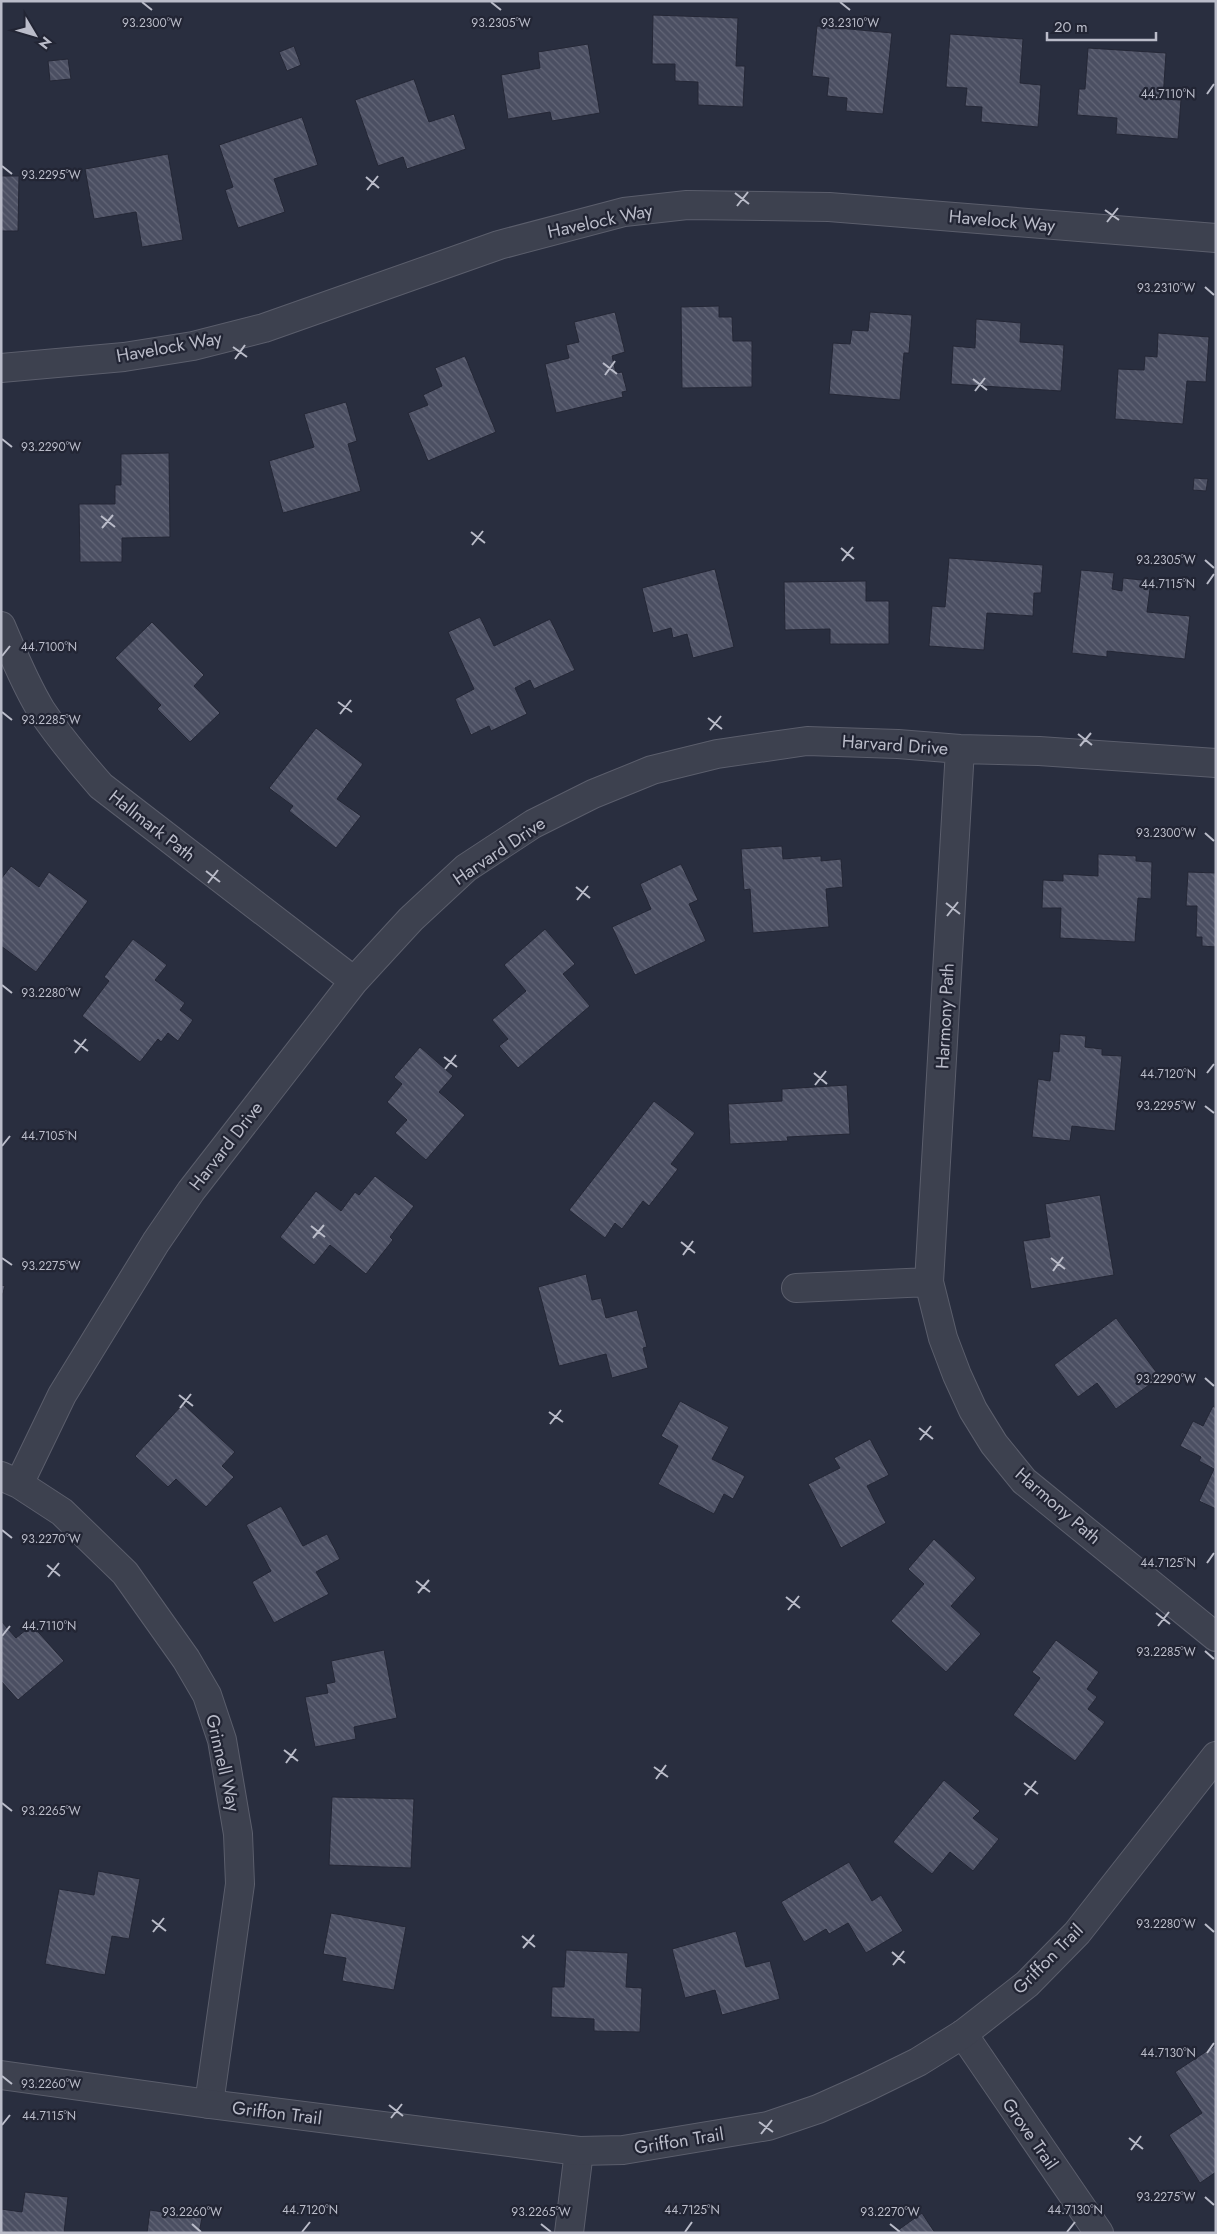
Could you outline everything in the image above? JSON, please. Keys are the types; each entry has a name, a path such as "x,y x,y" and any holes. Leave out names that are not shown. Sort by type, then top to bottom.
{"street":[{"name":"Havelock Way","path":"1,368 124,357 193,346 264,328 526,238 624,212 687,205 770,204 829,207 1216,238"},
{"name":"Hallmark Path","path":"1,626 41,710 74,756 101,786 354,982"},
{"name":"Harvard Drive","path":"10,1480 156,1242 191,1191 354,982 412,919 466,868 533,824 593,794 652,770 717,754 806,741 898,744 1216,763"},
{"name":"Harmony Path","path":"960,749 930,1282 943,1338 972,1410 994,1444 1024,1481 1216,1637"},
{"path":"796,1288 930,1282"},
{"name":"Grinnell Way","path":"10,1480 62,1512 125,1573 186,1659 207,1695 222,1740 238,1834 240,1884 210,2104"},
{"name":"Griffon Trail","path":"1,2075 210,2104 579,2151 623,2150 768,2126 818,2109 918,2062 963,2034 1027,1984 1077,1933 1216,1756"},
{"name":"Grove Trail","path":"963,2034 1099,2233"},
{"path":"569,2233 579,2151"}],"building":[{"path":"653,15 738,18 736,66 745,66 743,107 698,105 698,82 675,81 675,64 652,64"},
{"path":"817,26 892,33 883,114 846,111 847,98 827,96 829,78 812,76"},
{"path":"950,34 1023,39 1020,83 1041,85 1038,127 981,122 982,107 965,106 967,88 946,87"},
{"path":"588,44 600,113 552,121 550,112 508,119 501,75 540,68 538,52"},
{"path":"294,46 301,65 287,71 279,52"},
{"path":"1088,48 1166,53 1163,99 1181,100 1178,139 1116,134 1117,118 1077,115 1079,89 1085,89"},
{"path":"68,59 71,79 50,81 48,61"},
{"path":"414,79 429,122 454,114 466,149 407,169 403,157 378,166 355,100"},
{"path":"302,117 318,165 274,179 285,212 238,228 225,190 233,187 219,145"},
{"path":"168,154 183,240 142,247 136,212 94,219 85,169"},
{"path":"1,176 19,176 18,231 1,231"},
{"path":"719,306 719,317 732,317 733,341 752,341 752,387 682,388 681,307"},
{"path":"615,312 625,352 612,356 616,373 622,372 627,391 622,392 623,397 556,413 545,364 569,358 566,345 579,342 574,322"},
{"path":"870,312 912,315 909,353 904,353 900,400 829,394 833,343 850,344 852,330 868,331"},
{"path":"976,319 1021,323 1020,342 1064,345 1061,391 951,384 953,346 975,348"},
{"path":"1158,333 1209,337 1206,382 1187,381 1183,424 1115,419 1118,369 1144,370 1145,356 1157,357"},
{"path":"465,356 496,432 428,461 408,413 428,405 423,395 442,386 435,368"},
{"path":"346,402 357,441 348,444 361,491 283,513 269,461 314,447 304,414"},
{"path":"169,453 170,537 122,538 122,562 80,562 79,504 115,504 115,485 121,485 121,454"},
{"path":"1194,478 1208,479 1206,491 1193,490"},
{"path":"949,558 1043,565 1041,593 1034,593 1033,616 987,613 984,650 929,646 932,606 945,607"},
{"path":"715,569 734,647 693,658 687,634 673,638 671,628 653,633 642,588"},
{"path":"1081,570 1114,573 1112,589 1122,591 1123,578 1151,581 1147,612 1190,616 1185,659 1107,651 1107,657 1072,653"},
{"path":"866,581 866,601 889,601 889,644 830,644 830,629 785,630 784,582"},
{"path":"480,617 494,646 550,619 575,670 534,689 530,680 515,688 527,714 491,731 489,726 471,735 455,699 474,689 448,632"},
{"path":"152,622 204,675 194,686 220,713 190,742 157,709 161,705 115,658"},
{"path":"316,728 363,764 337,799 361,816 336,848 289,811 293,806 269,788"},
{"path":"782,846 783,859 821,856 821,861 841,859 843,887 826,889 829,927 753,933 750,889 744,890 741,849"},
{"path":"1098,854 1136,856 1136,861 1152,862 1151,899 1138,898 1135,942 1060,938 1061,908 1042,908 1043,880 1063,881 1063,874 1098,876"},
{"path":"681,864 698,900 689,904 706,941 635,975 612,927 651,909 640,884"},
{"path":"11,866 39,887 49,872 88,901 36,972 1,946 1,879"},
{"path":"1188,872 1216,873 1216,947 1202,946 1202,937 1196,937 1197,906 1186,906"},
{"path":"545,929 575,964 563,974 590,1006 518,1068 499,1046 508,1039 492,1020 526,991 504,965"},
{"path":"133,939 167,965 155,980 185,1003 180,1010 193,1020 178,1041 168,1033 161,1042 158,1039 140,1062 82,1016 109,981 104,977"},
{"path":"1060,1034 1086,1036 1085,1047 1102,1049 1102,1055 1122,1056 1115,1131 1072,1126 1070,1141 1032,1137 1038,1079 1050,1081 1053,1051 1059,1052"},
{"path":"420,1047 453,1076 439,1092 465,1115 426,1160 395,1133 407,1120 387,1102 402,1084 394,1077"},
{"path":"847,1085 850,1134 787,1137 788,1141 730,1144 728,1104 782,1101 782,1089"},
{"path":"654,1101 695,1133 671,1164 678,1169 649,1206 643,1201 622,1229 615,1223 605,1238 569,1210"},
{"path":"375,1176 414,1206 390,1237 393,1240 366,1274 330,1245 314,1265 280,1237 316,1191 341,1211 355,1192 359,1195"},
{"path":"1100,1195 1114,1275 1031,1289 1023,1241 1050,1237 1045,1204"},
{"path":"586,1274 592,1300 601,1298 606,1318 637,1310 647,1347 643,1348 648,1368 612,1378 606,1354 559,1366 538,1287"},
{"path":"1,1285 5,1286 1,1299"},
{"path":"1116,1318 1160,1377 1116,1409 1097,1383 1078,1397 1054,1365"},
{"path":"680,1401 729,1427 712,1459 745,1476 733,1499 724,1494 714,1514 658,1484 678,1446 661,1436"},
{"path":"183,1404 235,1452 222,1466 234,1477 206,1507 176,1479 168,1487 135,1456"},
{"path":"1213,1406 1216,1408 1216,1509 1199,1501 1214,1469 1199,1461 1201,1457 1180,1446 1193,1421 1203,1426"},
{"path":"870,1439 889,1475 867,1486 886,1523 841,1548 808,1484 840,1468 834,1458"},
{"path":"281,1506 303,1546 327,1534 340,1559 316,1572 329,1594 274,1623 252,1582 271,1571 246,1525"},
{"path":"934,1539 976,1578 951,1606 981,1634 946,1672 891,1621 924,1584 908,1569"},
{"path":"1,1621 16,1638 32,1625 64,1661 18,1700 1,1681"},
{"path":"1056,1640 1099,1672 1087,1689 1097,1697 1088,1709 1105,1722 1075,1761 1013,1715 1040,1678 1032,1672"},
{"path":"384,1650 397,1718 354,1727 356,1739 315,1747 305,1697 328,1693 326,1684 335,1682 331,1661"},
{"path":"944,1780 980,1811 973,1818 999,1839 973,1871 950,1852 932,1874 893,1842"},
{"path":"332,1797 414,1799 411,1868 329,1865"},
{"path":"849,1862 872,1901 881,1895 903,1931 866,1953 848,1923 829,1934 826,1929 804,1942 781,1902"},
{"path":"98,1871 140,1879 129,1939 112,1936 105,1975 45,1964 59,1889 94,1895"},
{"path":"331,1913 406,1927 394,1990 342,1981 346,1958 323,1954"},
{"path":"736,1931 746,1967 770,1961 780,1999 722,2015 715,1990 685,1998 672,1949"},
{"path":"566,1950 628,1953 626,1987 642,1988 640,2032 594,2031 594,2019 551,2017 552,1987 564,1987"},
{"path":"1216,2045 1216,2172 1200,2183 1169,2135 1202,2113 1175,2072"},
{"path":"25,2192 68,2197 64,2233 1,2233 1,2209 22,2212"},
{"path":"150,2210 202,2218 199,2233 147,2233"},
{"path":"922,2213 935,2233 894,2233"}]}
